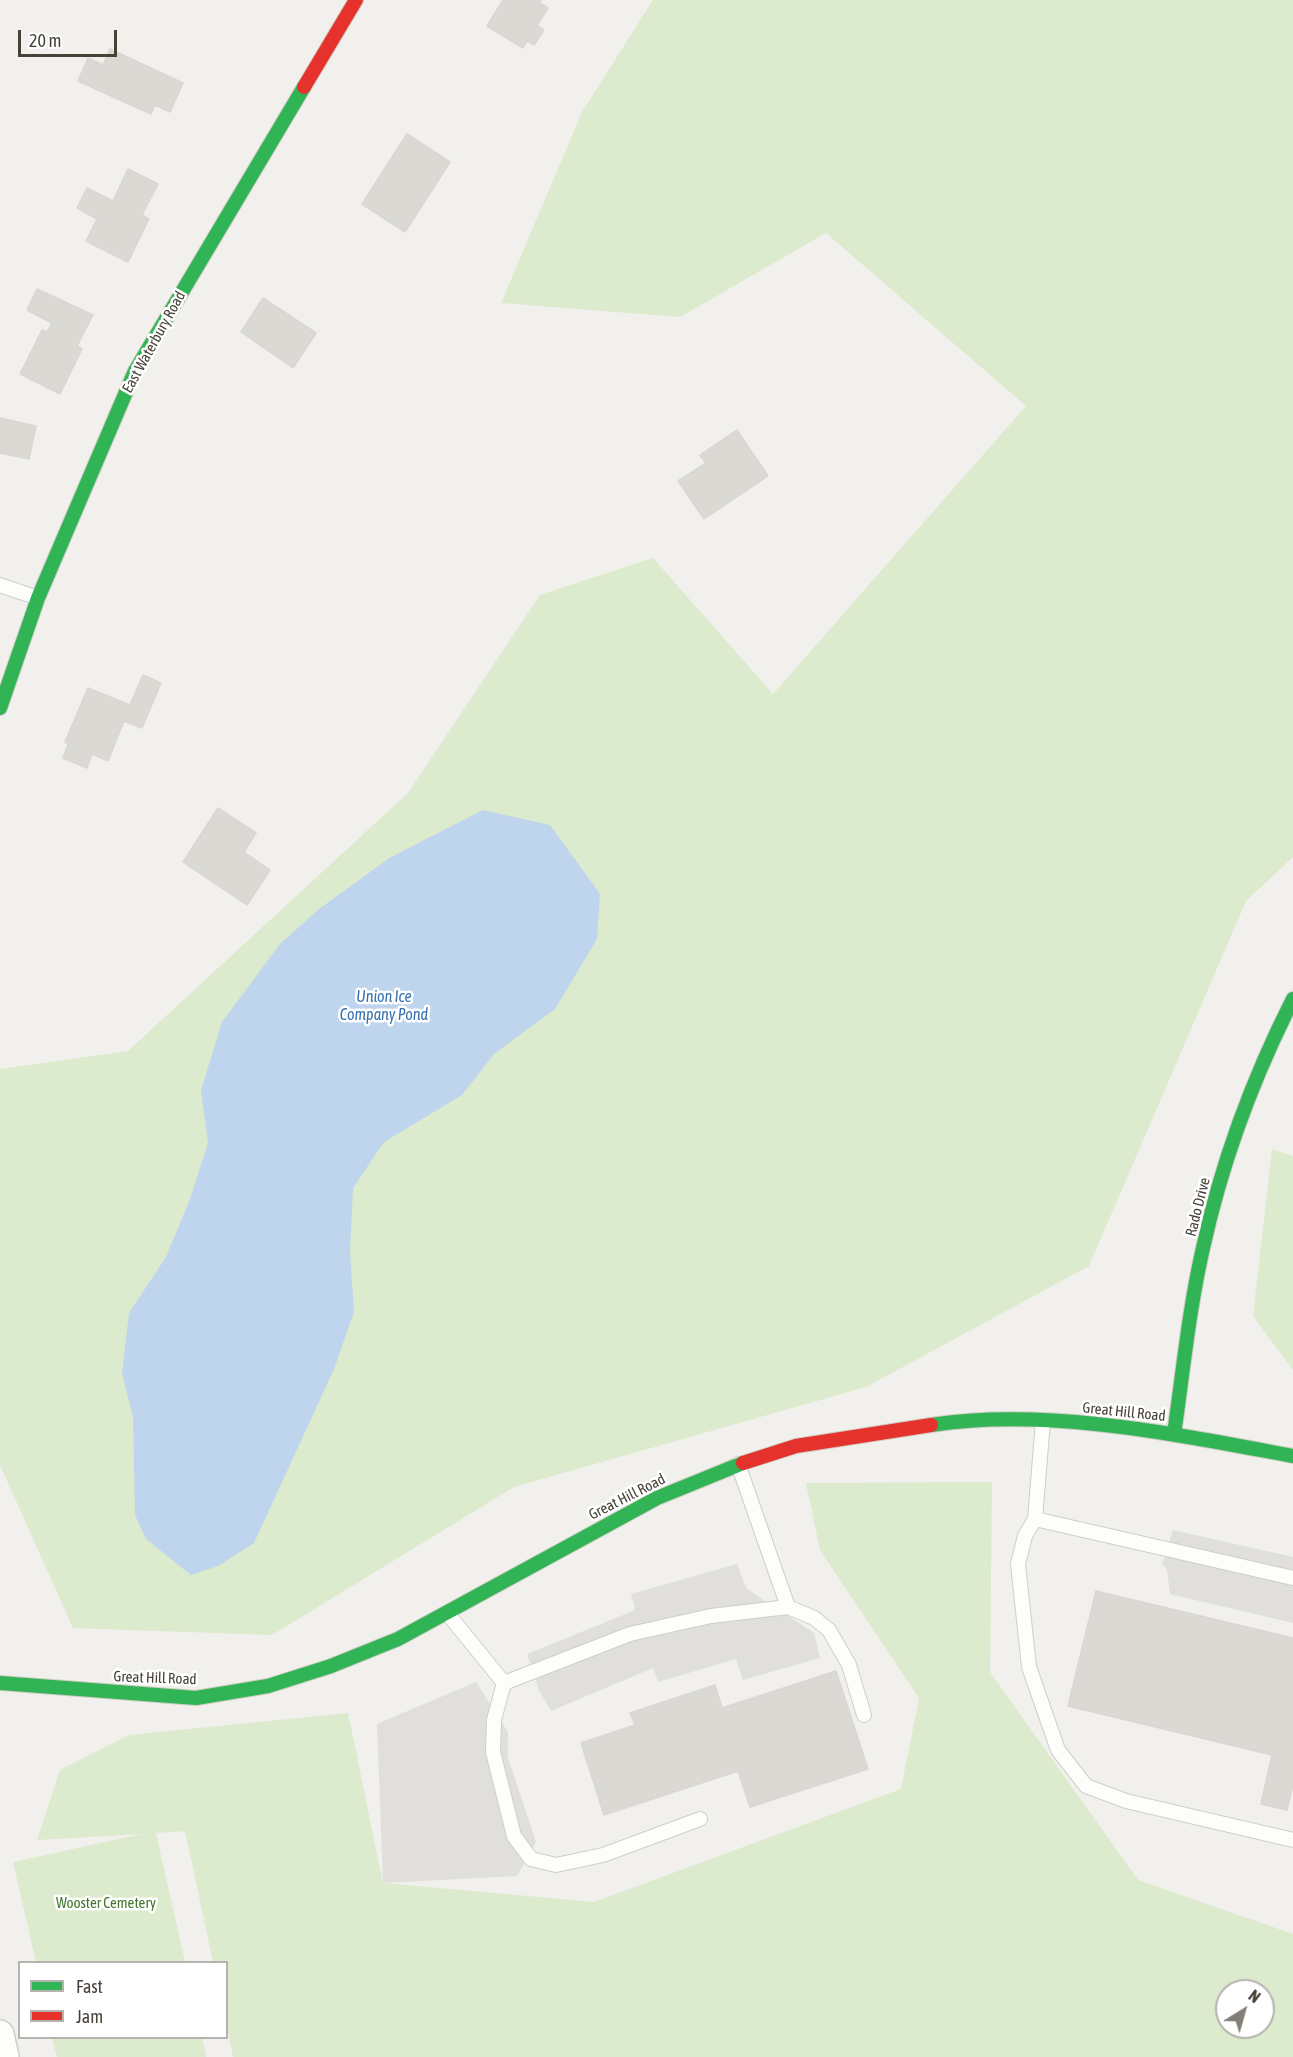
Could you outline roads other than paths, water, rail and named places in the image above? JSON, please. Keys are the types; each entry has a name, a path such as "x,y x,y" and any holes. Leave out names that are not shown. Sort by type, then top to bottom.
{"street":[{"name":"East Waterbury Road","path":"0,708 38,598 135,371 356,0"},
{"name":"Rado Drive","path":"1174,1434 1196,1282 1227,1159 1276,1031 1293,999"},
{"name":"Great Hill Road","path":"0,1683 196,1698 268,1686 331,1666 398,1639 448,1614 657,1498 738,1464 796,1446 965,1420 1043,1420 1174,1434 1293,1455"},
{"path":"0,2034 5,2057"}],"lane":[{"path":"0,585 38,598"},
{"path":"1043,1420 1035,1519 1025,1536 1018,1564 1029,1667 1058,1750 1086,1786 1126,1801 1293,1839"},
{"path":"738,1464 788,1606"},
{"path":"1035,1519 1293,1578"},
{"path":"504,1683 630,1634 711,1616 788,1606 814,1618 829,1630 849,1665 864,1715"},
{"path":"448,1614 504,1683"},
{"path":"504,1683 494,1720 493,1752 514,1836 531,1859 556,1865 603,1855 700,1819"}],"water":[{"name":"Union Ice Company Pond","path":"483,810 550,825 600,894 597,939 555,1009 494,1054 462,1095 384,1142 353,1188 350,1251 354,1312 334,1369 254,1543 218,1566 191,1575 146,1539 135,1515 133,1417 122,1373 129,1313 166,1257 190,1199 208,1143 201,1090 222,1022 280,944 319,909 391,857"}],"park label":[{"name":"Wooster Cemetery","path":"106,1903"}]}
